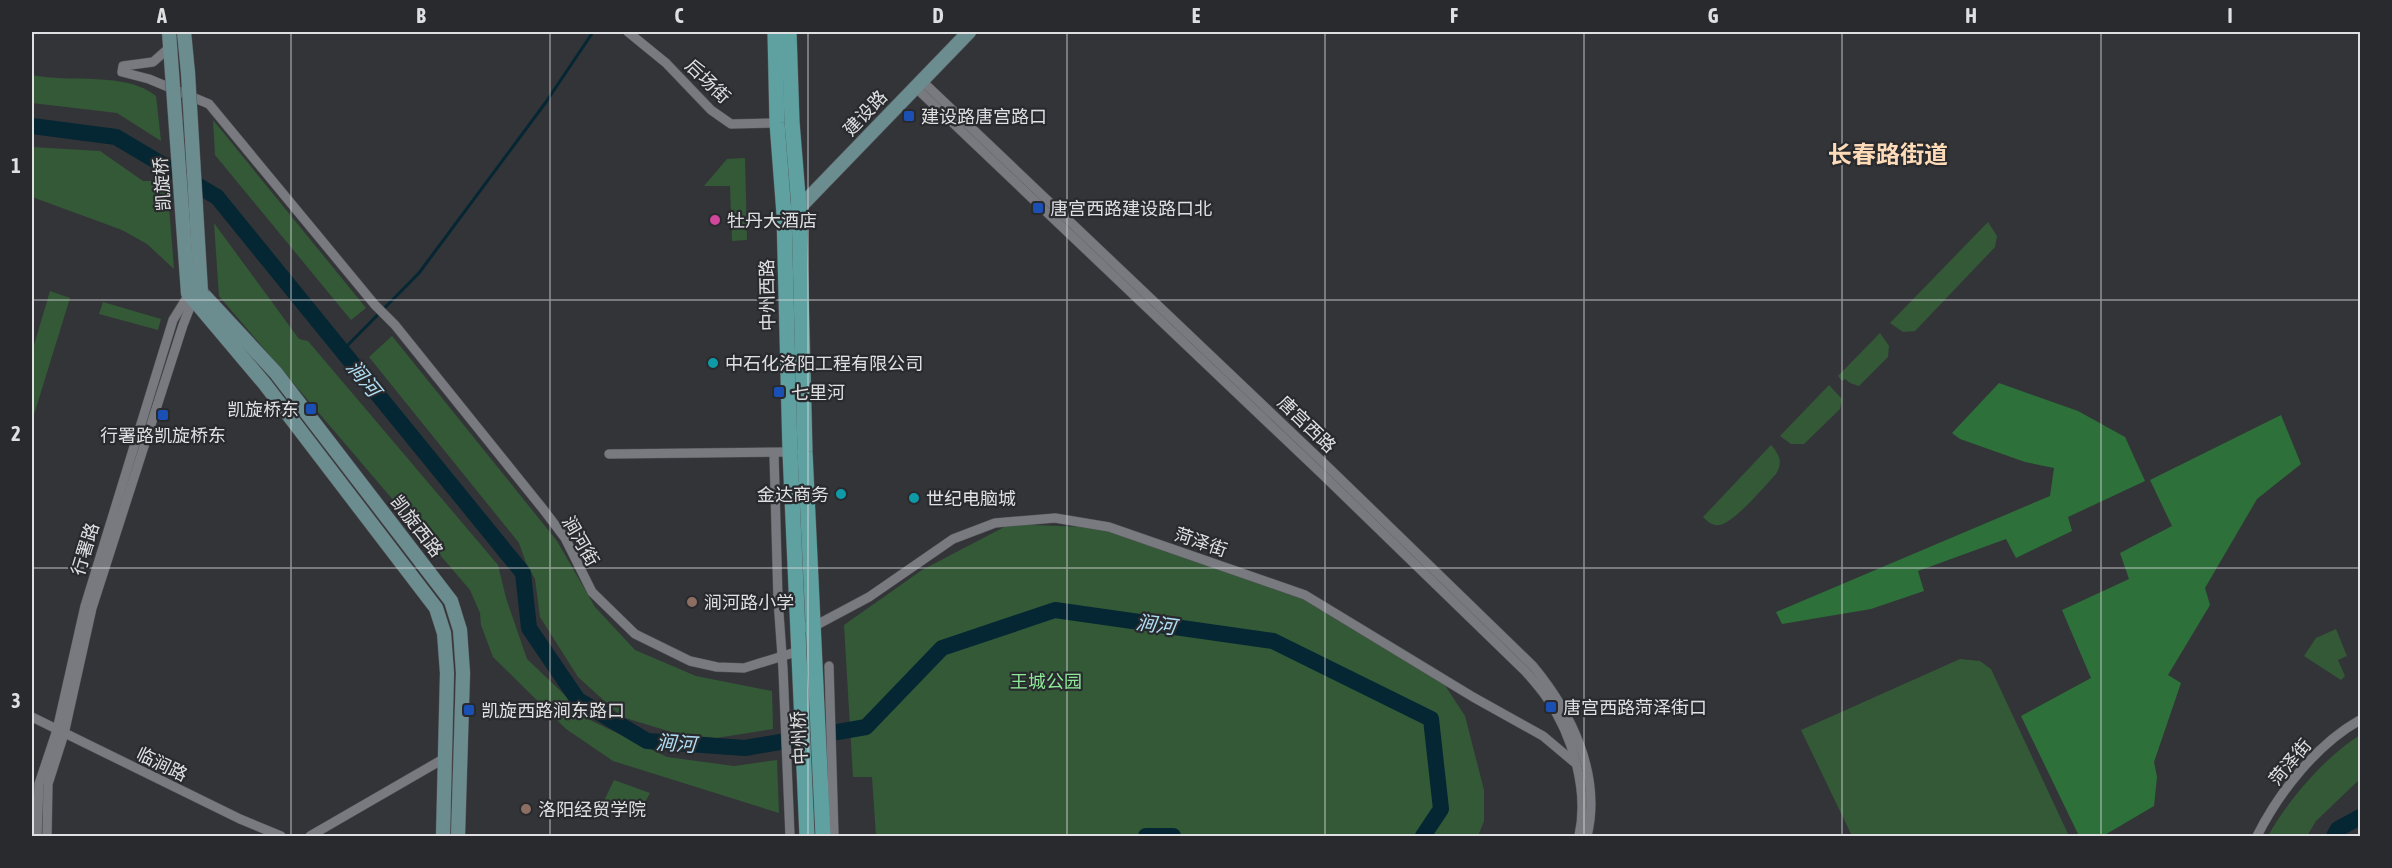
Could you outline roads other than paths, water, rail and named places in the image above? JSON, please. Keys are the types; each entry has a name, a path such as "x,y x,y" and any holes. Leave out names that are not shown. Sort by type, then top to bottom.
{"main road":[{"name":"凯旋桥","path":"169,32 195,292"},
{"name":"凯旋桥","path":"184,32 188,74 195,292"},
{"name":"中州西路","path":"775,32 777,123 794,213"},
{"name":"中州西路","path":"789,32 798,452 805,627 811,663"},
{"name":"建设路","path":"794,213 920,86 969,32"},
{"name":"建设路","path":"920,86 979,32"},
{"name":"凯旋西路","path":"195,292 436,608 444,633 447,673 443,837"},
{"name":"凯旋西路","path":"195,292 276,373 451,601 460,630 463,673 459,837"},
{"name":"中州西路","path":"805,627 811,663"},
{"name":"中州桥","path":"811,663 828,808 823,837"},
{"name":"中州桥","path":"807,837 811,663"}],"street":[{"name":"后场街","path":"628,32 666,63 711,110 731,124 777,123"},
{"name":"涧河街","path":"171,47 153,62 123,66 122,72 149,79 209,104 375,305 395,325 565,538 592,592 635,634 690,661 717,667 744,668 782,656 811,663"},
{"name":"唐宫西路","path":"920,86 1526,672 1547,698 1563,726 1583,796 1579,837"},
{"name":"唐宫西路","path":"920,86 1329,468 1533,666 1555,692 1571,722 1580,749 1592,796 1587,837"},
{"name":"行署路","path":"46,837 48,784 85,606 173,320 195,292"},
{"path":"609,454 798,452"},
{"path":"774,453 777,600 783,669 790,837"},
{"name":"菏泽街","path":"805,627 869,597 953,539 994,523 1055,518 1109,527 1305,596 1473,698 1543,736 1574,762"},
{"name":"临涧路","path":"32,717 281,837"},
{"name":"菏泽街","path":"2257,837 2281,798 2302,771 2325,746 2361,720"},
{"name":"行署路","path":"37,837 39,784 60,732"},
{"path":"310,837 445,758"},
{"path":"828,808 834,837"}],"waterway":[{"path":"342,351 419,273 546,102 593,32"},
{"name":"涧河","path":"32,126 116,137 217,197 523,573 529,628 578,700 647,741 745,748 866,727 942,648 1055,610 1273,641 1431,719 1441,809 1423,836"},
{"name":"涧河","path":"2334,836 2338,829 2360,817"},
{"name":"涧河","path":"1146,836 1173,836"}],"place":[{"name":"建设路唐宫路口","path":"909,116"},
{"name":"唐宫西路建设路口北","path":"1038,208"},
{"name":"牡丹大酒店","path":"715,220"},
{"name":"中石化洛阳工程有限公司","path":"713,363"},
{"name":"七里河","path":"779,392"},
{"name":"凯旋桥东","path":"311,409"},
{"name":"行署路凯旋桥东","path":"163,415"},
{"name":"金达商务","path":"841,494"},
{"name":"世纪电脑城","path":"914,498"},
{"name":"涧河路小学","path":"692,602"},
{"name":"唐宫西路菏泽街口","path":"1551,707"},
{"name":"凯旋西路涧东路口","path":"469,710"},
{"name":"洛阳经贸学院","path":"526,809"}],"district":[{"name":"长春路街道","path":"1888,154"}],"park label":[{"name":"王城公园","path":"1046,681"}]}
